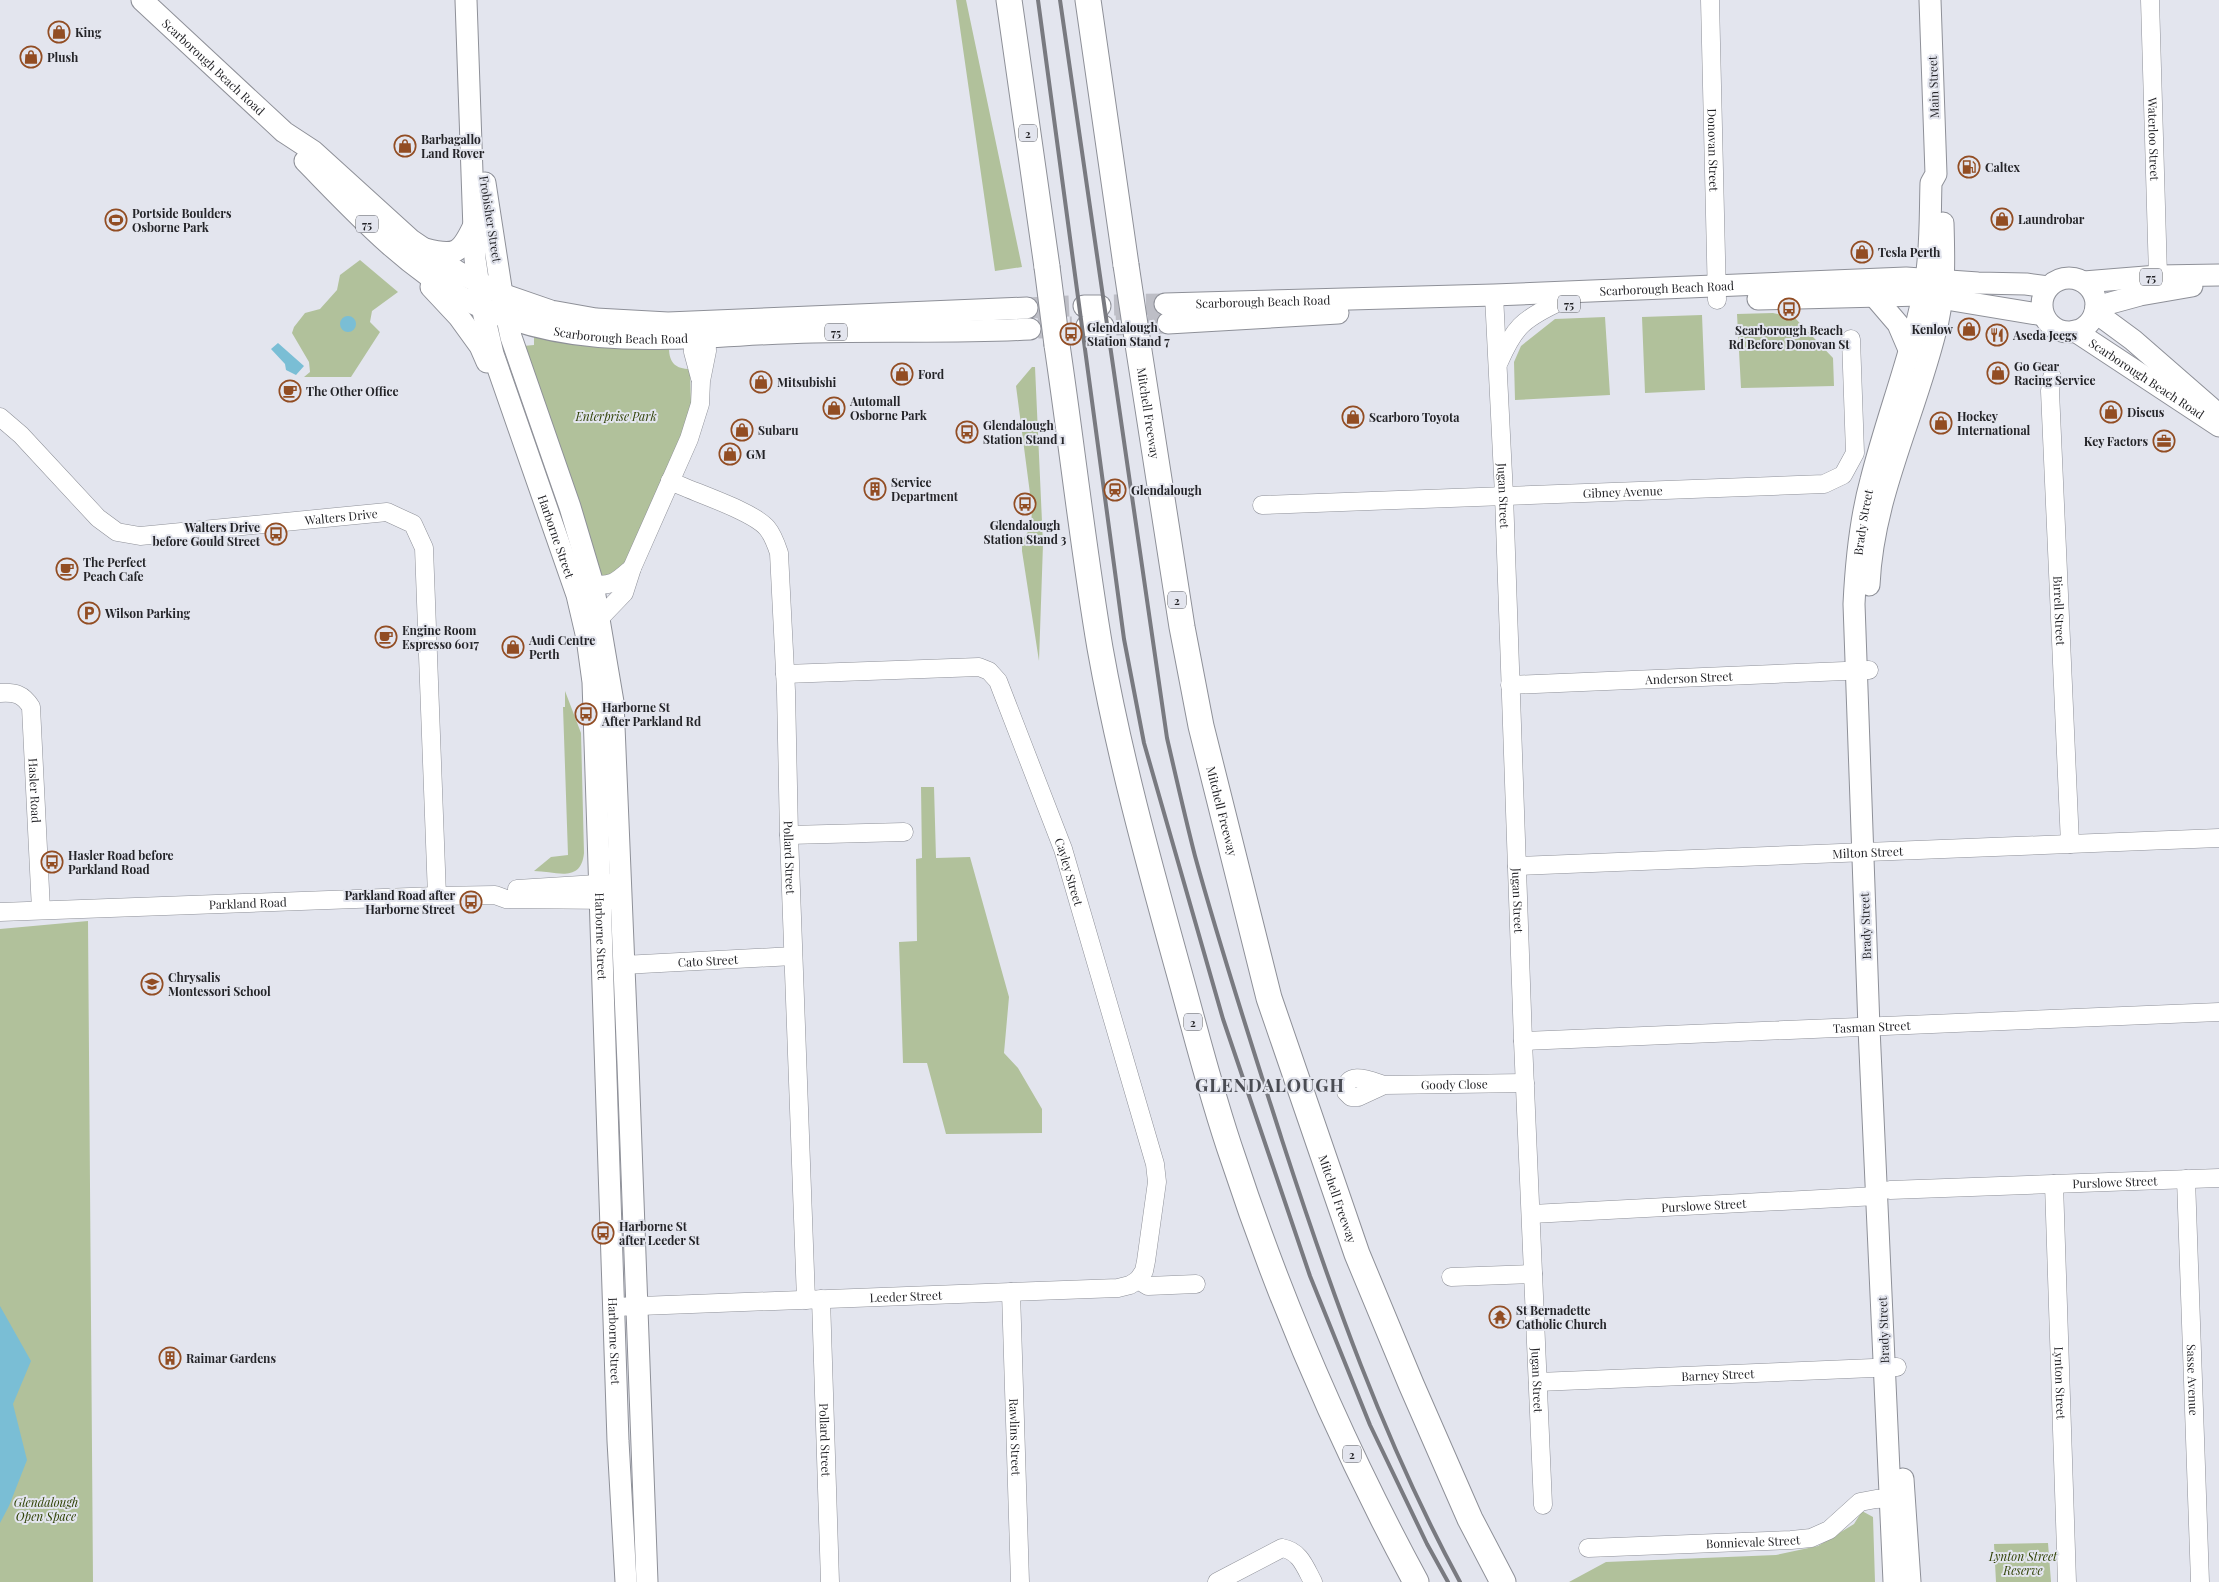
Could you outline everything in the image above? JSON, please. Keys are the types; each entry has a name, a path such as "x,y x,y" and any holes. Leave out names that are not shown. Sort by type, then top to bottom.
{"highway":[{"name":"2","path":"1009,0 1084,542 1101,650 1145,850 1232,1156 1262,1243 1294,1323 1353,1456 1416,1582"},
{"name":"Mitchell Freeway","path":"1088,0 1140,364 1177,598 1201,726 1269,998 1357,1254 1458,1492 1503,1582"}],"main road":[{"name":"Scarborough Beach Road","path":"142,0 284,132 313,151 423,249 478,283 502,294 551,311 596,319 699,329 814,332 1030,329"},
{"name":"Frobisher Street","path":"466,0 474,224 478,283 482,307"},
{"name":"Frobisher Street","path":"478,0 483,167 506,318"},
{"name":"Main Street","path":"1930,0 1936,174 1931,183 1929,246 1934,288"},
{"name":"Scarborough Beach Road","path":"284,132 303,159 377,233 419,270 465,299 506,318 526,324 592,337 652,340 699,329 1027,308"},
{"name":"Main Street","path":"1934,288 1944,255 1942,182 1936,174"},
{"path":"423,249 442,253 457,251 465,245 474,224"},
{"path":"1944,255 1965,270 1978,283"},
{"path":"419,270 436,294 459,317 480,346 491,372 503,383"},
{"name":"75","path":"2084,282 2158,276 2219,275"},
{"path":"2065,278 2074,278 2084,282 2093,293 2096,309 2088,324 2075,331 2065,332 2056,329 2048,323 2043,315 2042,300 2048,287 2056,281 2065,278"},
{"name":"75","path":"2096,309 2140,295 2219,282"},
{"name":"Scarborough Beach Road","path":"1495,301 1555,304 1717,293 1874,296 1978,283 2026,284 2048,287"},
{"name":"Scarborough Beach Road","path":"1166,313 1717,293 1934,288 2043,315"},
{"name":"Brady Street","path":"1910,1582 1898,1498 1876,1028 1862,671 1854,604 1856,564 1870,481 1910,352 1934,288"},
{"name":"Brady Street","path":"1862,671 1867,630 1870,568 1878,524 1891,473 1931,349 1934,288"},
{"path":"1874,296 1898,324 1910,352"},
{"name":"Harborne Street","path":"482,307 493,354 577,595 587,638 593,682 618,1440 626,1582"},
{"name":"Scarborough Beach Road","path":"2096,309 2219,414"},
{"name":"Harborne Street","path":"506,318 519,364 570,507 593,584 613,702 646,1582"},
{"name":"Scarborough Beach Road","path":"2075,331 2219,426"},
{"path":"605,1065 628,1064"},
{"path":"618,1440 642,1439"},
{"name":"Brady Street","path":"1894,1582 1898,1498"}],"street":[{"name":"Donovan Street","path":"1710,0 1717,293"},
{"name":"Waterloo Street","path":"2150,0 2158,276"},
{"name":"Jugan Street","path":"1495,301 1504,495 1523,1041 1532,1214 1543,1505"},
{"path":"1497,368 1509,340 1518,328 1530,317 1555,304"},
{"name":"Harborne Street","path":"600,618 624,593 632,568 695,422 700,404 701,381 707,351 699,329"},
{"name":"Gibney Avenue","path":"1262,505 1824,484 1843,475 1855,453 1851,339"},
{"name":"Birrell Street","path":"2052,377 2050,392 2070,844"},
{"name":"Walters Drive","path":"0,417 21,435 98,518 117,532 140,536 387,512 413,524 424,548 437,896"},
{"name":"Pollard Street","path":"670,482 753,517 772,534 779,552 785,674 793,956 830,1582"},
{"name":"Harborne Street","path":"593,584 606,586 617,581 632,568"},
{"name":"Cayley Street","path":"785,674 979,667 989,671 998,681 1063,849 1155,1164 1157,1182 1146,1262 1144,1271 1138,1280"},
{"name":"Anderson Street","path":"1510,685 1862,671"},
{"name":"Hasler Road","path":"0,693 13,692 21,695 31,707 41,910"},
{"path":"789,835 904,832"},
{"name":"Milton Street","path":"1517,866 2219,838"},
{"name":"Parkland Road","path":"0,912 437,896 495,895 506,899 621,891"},
{"name":"Cato Street","path":"623,965 793,956"},
{"name":"Tasman Street","path":"1523,1041 1876,1028 2219,1012"},
{"name":"Goody Close","path":"1384,1085 1525,1084"},
{"name":"Purslowe Street","path":"1532,1214 2054,1184 2219,1178"},
{"name":"Sasse Avenue","path":"2186,1180 2200,1582"},
{"name":"Lynton Street","path":"2054,1184 2067,1582"},
{"path":"1451,1276 1534,1274"},
{"path":"1138,1280 1148,1286 1196,1284"},
{"name":"Leeder Street","path":"614,1308 1118,1288 1130,1285 1138,1280"},
{"name":"Rawlins Street","path":"1010,1292 1020,1582"},
{"name":"Barney Street","path":"1538,1382 1891,1368"},
{"name":"Bonnievale Street","path":"1588,1548 1811,1538 1829,1530 1860,1502 1898,1498"},
{"path":"1217,1582 1237,1577 1282,1548 1298,1555 1313,1582"}],"green space":[{"path":"956,0 966,0 1022,267 995,271"},
{"path":"360,260 398,292 372,311 370,322 380,332 351,377 304,377 310,372 309,362 292,333 294,327 305,313 320,309 337,290 340,275"},
{"path":"1773,313 1795,318 1833,358 1834,386 1741,388 1737,314"},
{"path":"1702,315 1705,390 1645,393 1642,317"},
{"path":"1605,317 1610,395 1515,400 1514,362 1521,346 1555,319"},
{"name":"Enterprise Park","path":"534,336 622,349 669,348 670,358 674,364 681,368 690,369 691,404 688,419 628,559 622,569 602,580 523,346 534,345"},
{"path":"1032,367 1035,367 1043,544 1039,661 1022,551 1022,541 1031,527 1032,509 1016,386"},
{"path":"565,691 581,733 584,853 582,863 578,869 566,874 534,871 551,857 568,855 563,707 565,707"},
{"path":"921,787 934,787 936,858 970,857 1009,997 1004,1053 1018,1068 1042,1109 1042,1133 946,1134 927,1063 903,1063 899,942 917,941 916,859 922,858"},
{"name":"Glendalough Open Space","path":"88,921 93,1582 0,1582 0,929"},
{"path":"1862,1511 1873,1517 1875,1582 1569,1582 1606,1562 1776,1555 1818,1546 1854,1524"},
{"name":"Lynton Street Reserve","path":"2048,1543 2051,1582 1996,1582 1994,1544"}],"water":[{"path":"348,316 356,324 348,332 340,324"},
{"path":"278,343 304,366 296,375 286,370 285,364 271,349"},
{"path":"0,1306 31,1361 13,1404 27,1460 9,1506 0,1523"}],"tunnel":[{"path":"1114,305 1165,304"},
{"path":"1027,308 1069,306"},
{"path":"1116,325 1168,323"},
{"path":"1038,328 1072,327"}],"railway":[{"path":"1038,0 1124,639 1144,743 1223,1019 1310,1276 1370,1425 1427,1544 1448,1582"},
{"path":"1060,0 1167,738 1195,856 1259,1069 1340,1309 1383,1420 1407,1475 1460,1582"}],"place":[{"name":"King","path":"59,32"},
{"name":"Plush","path":"31,57"},
{"name":"Barbagallo Land Rover","path":"405,146"},
{"name":"Caltex","path":"1969,167"},
{"name":"Laundrobar","path":"2002,219"},
{"name":"Portside Boulders Osborne Park","path":"116,220"},
{"name":"Tesla Perth","path":"1862,252"},
{"name":"Scarborough Beach Rd Before Donovan St","path":"1789,309"},
{"name":"Kenlow","path":"1969,329"},
{"name":"Glendalough Station Stand 7","path":"1071,334"},
{"name":"Aseda Jeegs","path":"1997,335"},
{"name":"Go Gear Racing Service","path":"1998,373"},
{"name":"Ford","path":"902,374"},
{"name":"Mitsubishi","path":"761,382"},
{"name":"The Other Office","path":"290,391"},
{"name":"Automall Osborne Park","path":"834,408"},
{"name":"Discus","path":"2111,412"},
{"name":"Scarboro Toyota","path":"1353,417"},
{"name":"Hockey International","path":"1941,423"},
{"name":"Subaru","path":"742,430"},
{"name":"Glendalough Station Stand 1","path":"967,432"},
{"name":"Key Factors","path":"2164,441"},
{"name":"GM","path":"730,454"},
{"name":"Service Department","path":"875,489"},
{"name":"Glendalough","path":"1115,490"},
{"name":"Glendalough Station Stand 3","path":"1025,504"},
{"name":"Walters Drive before Gould Street","path":"276,534"},
{"name":"The Perfect Peach Cafe","path":"67,569"},
{"name":"Wilson Parking","path":"89,613"},
{"name":"Engine Room Espresso 6017","path":"386,637"},
{"name":"Audi Centre Perth","path":"513,647"},
{"name":"Harborne St After Parkland Rd","path":"586,714"},
{"name":"Hasler Road before Parkland Road","path":"52,862"},
{"name":"Parkland Road after Harborne Street","path":"471,902"},
{"name":"Chrysalis Montessori School","path":"152,984"},
{"name":"Harborne St after Leeder St","path":"603,1233"},
{"name":"St Bernadette Catholic Church","path":"1500,1317"},
{"name":"Raimar Gardens","path":"170,1358"}],"district":[{"name":"GLENDALOUGH","path":"1270,1085"}]}
